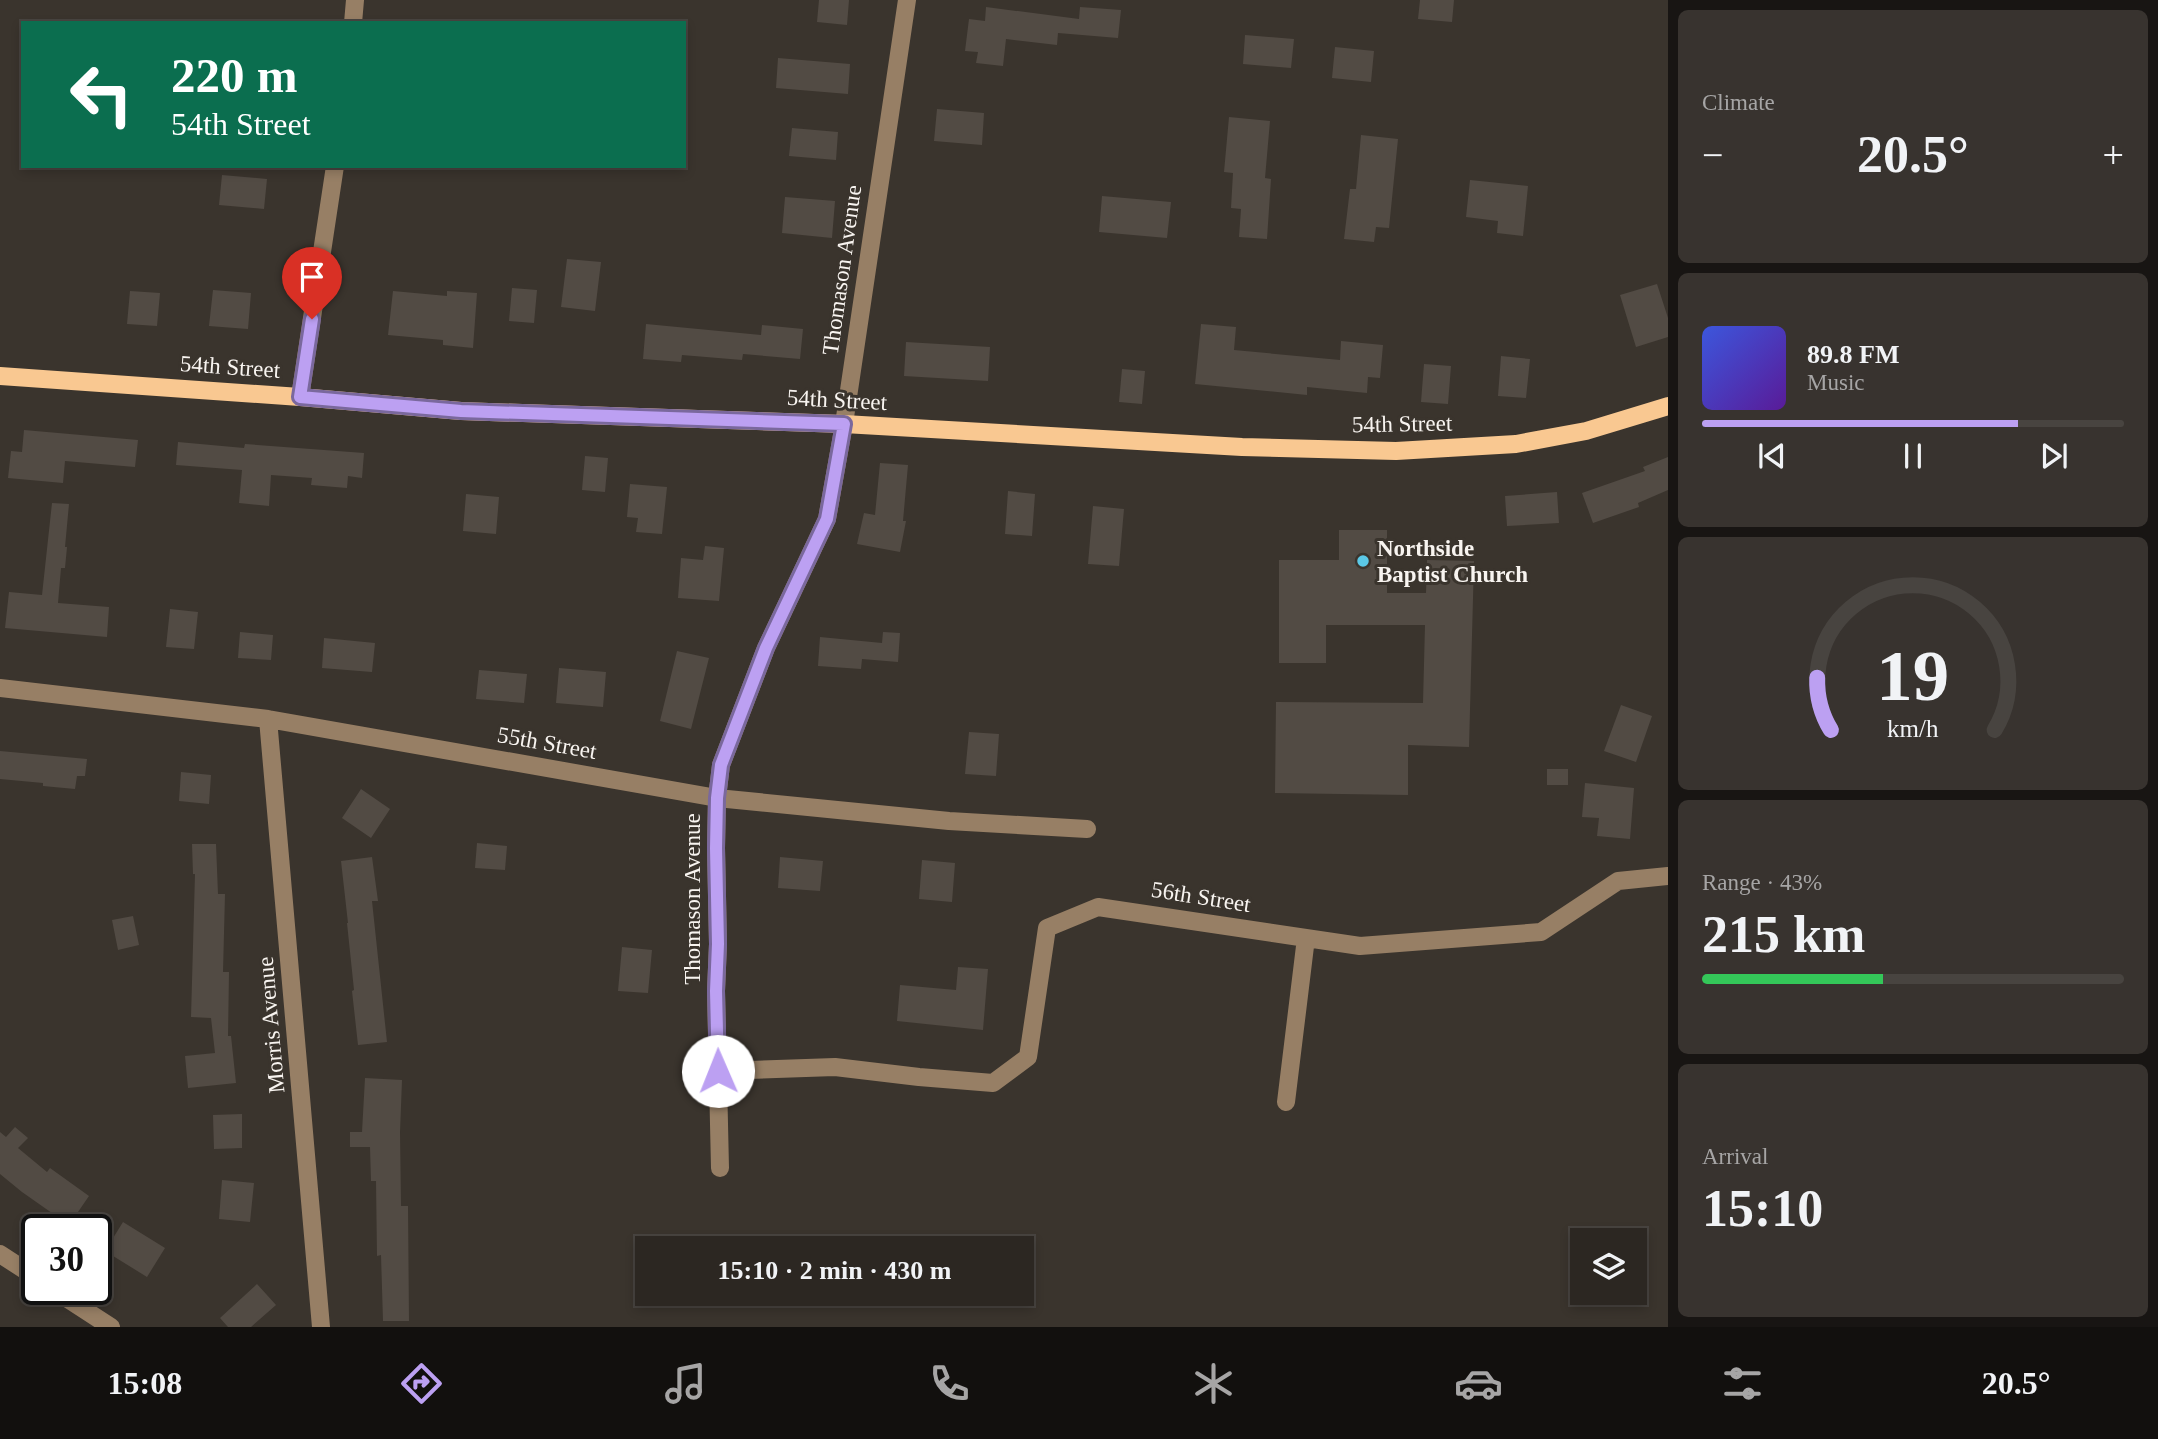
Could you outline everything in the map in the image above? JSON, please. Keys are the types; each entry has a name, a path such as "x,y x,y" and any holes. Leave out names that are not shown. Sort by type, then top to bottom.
{"main road":[{"name":"54th Street","path":"0,376 461,411 844,424 1242,447 1396,451 1516,444 1586,432 1668,406"}],"street":[{"path":"353,21 355,0"},
{"name":"Thomason Avenue","path":"720,1168 716,991 717,798 721,765 766,648 827,519 844,424 907,0"},
{"path":"300,397 335,168"},
{"name":"55th Street","path":"0,688 268,719 717,798 949,821 1087,830"},
{"name":"Morris Avenue","path":"268,719 321,1327"},
{"name":"56th Street","path":"718,1071 835,1068 993,1083 1028,1056 1046,928 1098,906 1360,946 1541,932 1618,881 1668,876"},
{"path":"1286,1102 1306,938"},
{"path":"0,1254 21,1268"},
{"path":"77,1305 111,1327"}],"building":[{"path":"819,0 849,0 847,25 817,22"},
{"path":"1420,0 1454,0 1452,22 1418,19"},
{"path":"986,7 1079,19 1080,7 1121,10 1118,38 1058,33 1057,45 1006,39 1003,66 976,63 978,52 965,51 969,19 985,21"},
{"path":"1245,35 1294,39 1291,68 1243,64"},
{"path":"1335,47 1374,51 1371,82 1332,78"},
{"path":"778,58 850,64 848,94 776,88"},
{"path":"937,109 984,113 982,145 934,141"},
{"path":"1229,117 1270,121 1265,178 1271,179 1267,239 1239,237 1241,209 1231,208 1233,173 1224,172"},
{"path":"792,128 838,132 836,160 789,156"},
{"path":"1361,135 1398,139 1389,228 1376,227 1374,242 1344,239 1350,189 1356,189"},
{"path":"222,175 267,179 264,209 219,205"},
{"path":"1470,180 1528,186 1523,236 1497,233 1498,221 1466,217"},
{"path":"1102,196 1171,202 1167,238 1099,232"},
{"path":"785,197 835,201 832,238 782,233"},
{"path":"567,259 601,262 595,311 561,307"},
{"path":"1657,284 1668,318 1668,337 1636,347 1620,295"},
{"path":"512,288 537,290 534,323 509,321"},
{"path":"213,290 251,293 248,329 209,326"},
{"path":"130,291 160,293 157,326 127,324"},
{"path":"393,291 447,296 447,291 477,293 473,348 443,345 443,340 388,335"},
{"path":"646,324 761,335 762,325 803,329 800,359 743,354 742,360 682,355 681,362 643,359"},
{"path":"1201,324 1236,327 1234,350 1340,360 1341,341 1383,345 1380,378 1368,377 1367,393 1307,387 1307,395 1195,384"},
{"path":"906,342 990,347 988,381 904,376"},
{"path":"1501,356 1530,359 1526,398 1498,396"},
{"path":"1424,364 1451,366 1448,404 1421,402"},
{"path":"1122,369 1145,371 1142,404 1119,402"},
{"path":"24,430 138,440 135,467 65,461 63,483 8,478 11,451 22,452"},
{"path":"178,442 364,453 362,478 348,476 347,488 311,485 312,478 271,475 269,506 239,503 242,470 176,465"},
{"path":"585,456 608,458 605,492 582,490"},
{"path":"1668,457 1668,490 1638,503 1639,507 1593,523 1582,493 1645,471 1643,467"},
{"path":"880,463 908,465 903,521 906,521 900,552 857,544 864,513 875,515"},
{"path":"630,484 667,487 662,534 636,532 638,518 627,517"},
{"path":"1008,491 1035,494 1032,536 1005,534"},
{"path":"1557,492 1559,523 1507,526 1505,496"},
{"path":"466,494 499,497 496,534 463,531"},
{"path":"52,503 69,504 65,568 61,568 58,603 109,607 107,637 5,628 9,592 42,595"},
{"path":"1093,506 1124,509 1119,566 1088,564"},
{"path":"1339,530 1387,530 1387,593 1426,593 1427,560 1474,561 1469,747 1408,745 1408,795 1275,793 1276,702 1423,703 1425,625 1326,625 1326,663 1279,663 1279,560 1339,560"},
{"path":"705,546 724,548 719,601 678,598 681,558 703,560"},
{"path":"170,609 198,612 194,649 166,647"},
{"path":"240,632 273,635 271,660 238,658"},
{"path":"883,632 900,633 898,662 862,659 861,669 818,666 820,637 882,643"},
{"path":"324,638 375,643 372,672 322,668"},
{"path":"677,651 709,658 691,729 660,721"},
{"path":"559,668 606,672 603,707 556,703"},
{"path":"479,670 527,674 524,703 476,699"},
{"path":"1621,705 1652,716 1636,762 1604,751"},
{"path":"969,732 999,734 996,776 965,774"},
{"path":"0,751 87,759 85,776 77,776 75,789 0,779"},
{"path":"1547,769 1568,769 1568,785 1547,785"},
{"path":"181,772 211,775 209,804 179,801"},
{"path":"1585,783 1634,788 1630,839 1597,836 1599,818 1582,817"},
{"path":"361,789 390,809 371,838 342,818"},
{"path":"477,843 507,846 505,870 475,868"},
{"path":"192,844 216,844 218,894 225,894 223,972 229,972 228,1036 231,1036 236,1083 188,1088 185,1056 215,1053 211,1018 191,1017 195,874"},
{"path":"372,857 378,901 372,901 387,1042 358,1045 341,861"},
{"path":"780,857 823,861 820,891 778,888"},
{"path":"922,860 955,863 952,902 919,899"},
{"path":"133,916 139,945 118,950 112,920"},
{"path":"622,947 652,950 648,993 618,991"},
{"path":"958,967 988,969 983,1030 897,1021 900,985 956,990"},
{"path":"365,1078 402,1080 401,1206 408,1206 409,1321 383,1321 381,1255 377,1256 376,1181 371,1181 370,1147 350,1147 350,1132 362,1132"},
{"path":"242,1114 242,1148 214,1149 213,1115"},
{"path":"15,1127 28,1138 18,1148 47,1172 50,1168 89,1196 77,1214 53,1214 0,1174 0,1132 6,1137"},
{"path":"222,1180 254,1183 250,1222 219,1219"},
{"path":"123,1222 165,1248 147,1277 112,1255 112,1240"},
{"path":"257,1284 276,1305 251,1327 228,1327 220,1318"}],"place":[{"name":"Northside Baptist Church","path":"1363,561"}],"route":[{"path":"312,319 300,397 461,411 844,424 827,519 766,648 721,765 716,848 718,1071"}]}
